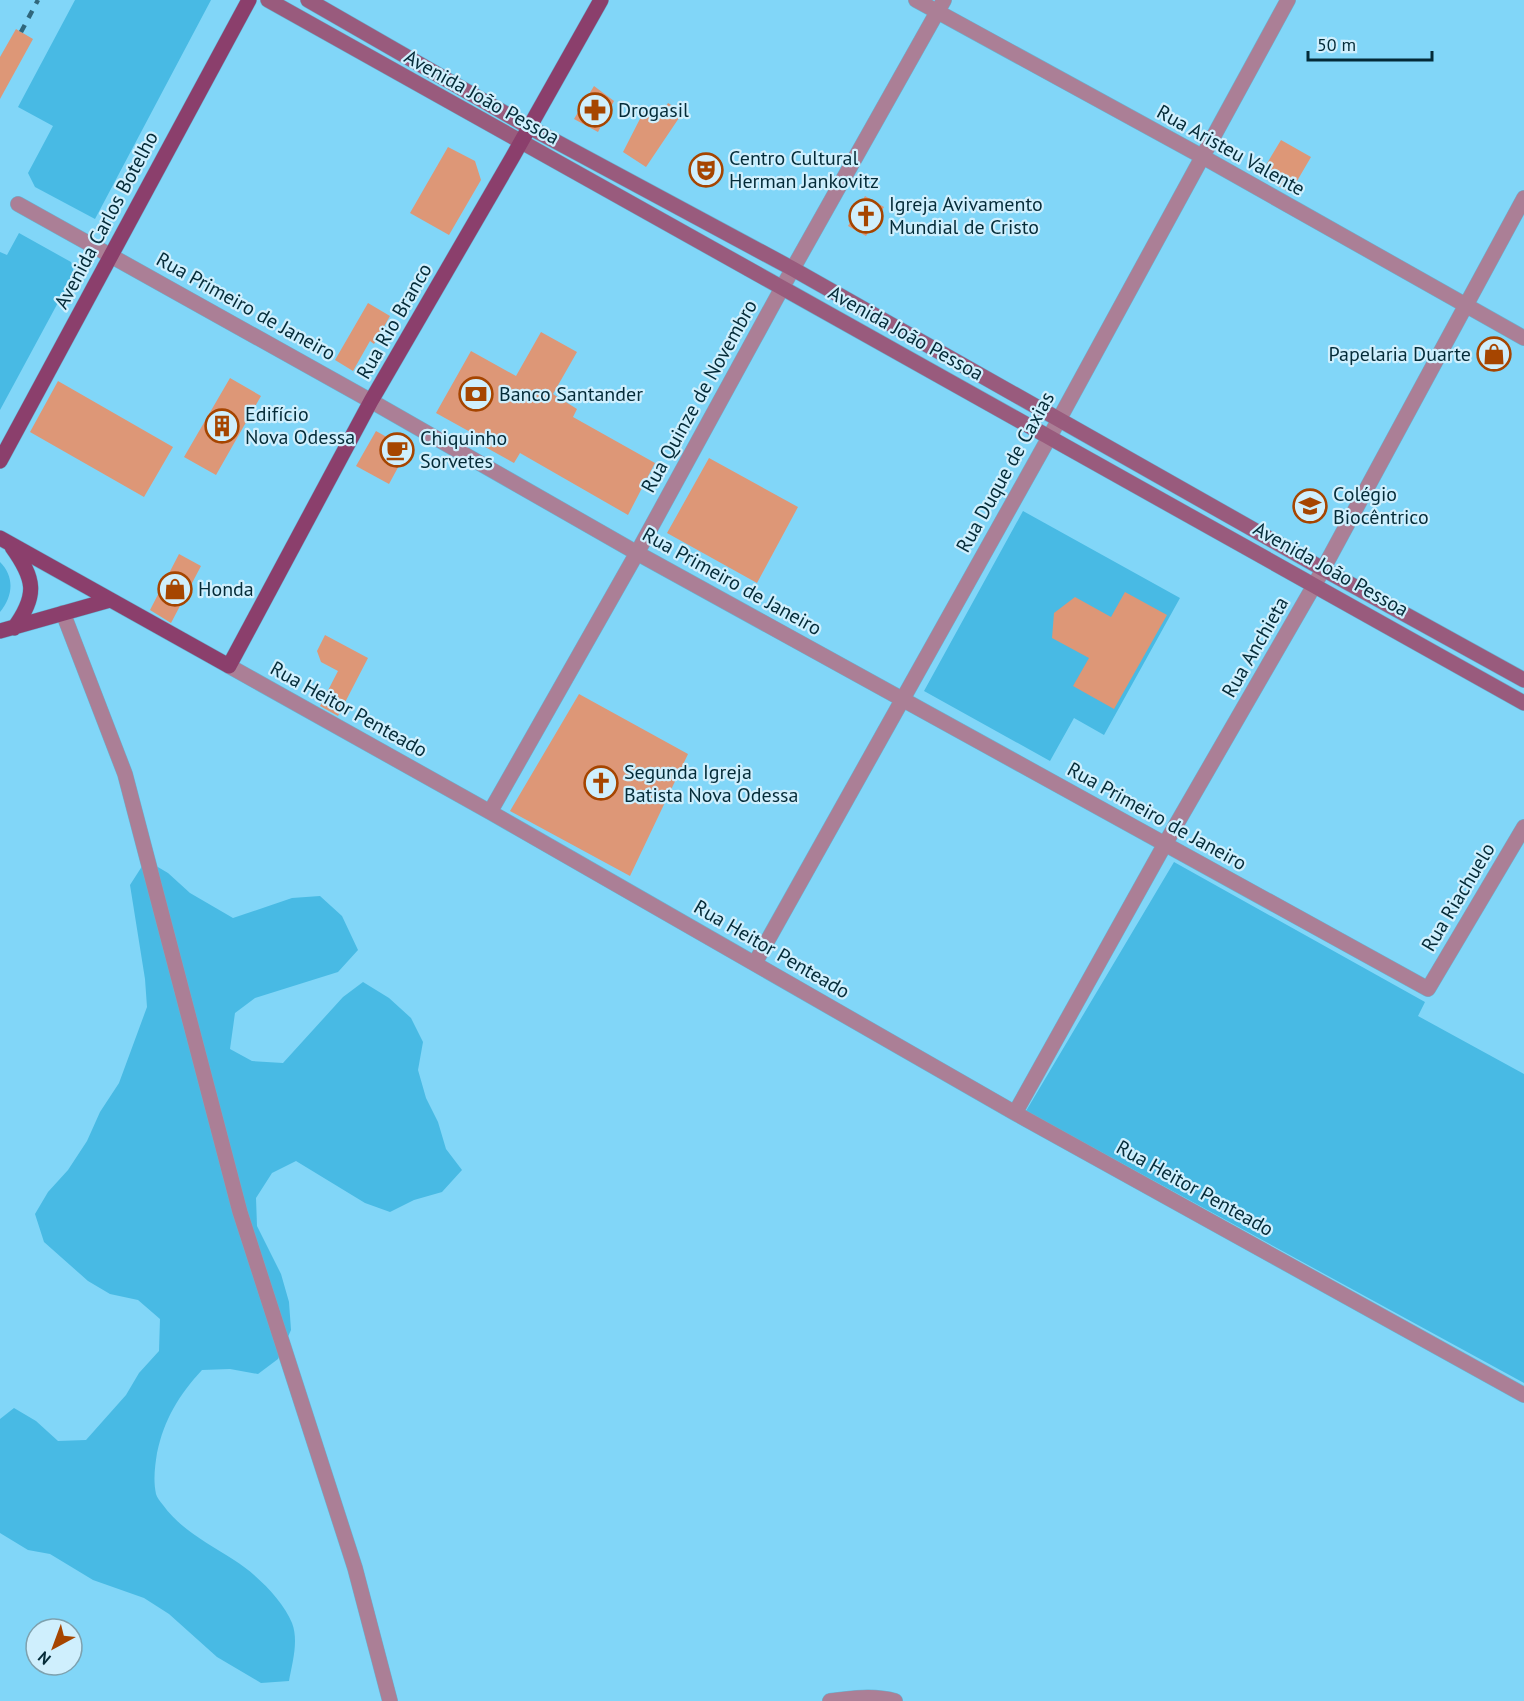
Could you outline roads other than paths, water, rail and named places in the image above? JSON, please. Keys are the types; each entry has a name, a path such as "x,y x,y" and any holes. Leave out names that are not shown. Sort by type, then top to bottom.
{"main road":[{"name":"Avenida Carlos Botelho","path":"0,461 249,0"},
{"name":"Avenida João Pessoa","path":"268,0 520,143 1173,504 1524,702"},
{"name":"Avenida João Pessoa","path":"308,0 529,127 793,270 1524,680"},
{"name":"Rua Rio Branco","path":"229,666 372,401 601,0"},
{"path":"458,108 467,91"},
{"path":"584,178 594,162"},
{"path":"649,214 658,197"},
{"path":"711,248 721,231"},
{"path":"841,321 852,303"},
{"path":"914,361 923,343"},
{"path":"986,401 995,383"},
{"path":"1095,461 1105,445"},
{"path":"1173,504 1183,489"},
{"path":"1240,542 1250,527"},
{"path":"3,541 28,571 31,589 24,614 7,629"},
{"name":"Rua Heitor Penteado","path":"3,541 229,666"},
{"path":"1354,606 1363,591"},
{"path":"7,629 110,600"},
{"path":"1424,646 1433,630"},
{"path":"1498,688 1508,671"}],"street":[{"name":"Rua Aristeu Valente","path":"916,0 940,6 1524,338"},
{"name":"Rua Duque de Caxias","path":"755,963 1050,436 1288,0"},
{"name":"Rua Quinze de Novembro","path":"490,812 638,553 782,288 940,6"},
{"name":"Rua Anchieta","path":"1015,1113 1165,844 1315,584 1524,198"},
{"name":"Rua Primeiro de Janeiro","path":"18,204 902,700 1428,989"},
{"path":"63,613 125,774 240,1212 355,1568 390,1701"},
{"name":"Rua Heitor Penteado","path":"229,666 490,812 1015,1113 1524,1395"},
{"name":"Rua Riachuelo","path":"1428,989 1524,827"},
{"path":"830,1701 851,1698 883,1698 895,1701"}],"railway":[{"path":"21,32 38,0"}],"place":[{"name":"Drogasil","path":"595,110"},
{"name":"Centro Cultural Herman Jankovitz","path":"706,170"},
{"name":"Igreja Avivamento Mundial de Cristo","path":"866,216"},
{"name":"Papelaria Duarte","path":"1494,354"},
{"name":"Banco Santander","path":"476,394"},
{"name":"Edifício Nova Odessa","path":"222,426"},
{"name":"Chiquinho Sorvetes","path":"397,450"},
{"name":"Colégio Biocêntrico","path":"1310,506"},
{"name":"Honda","path":"175,589"},
{"name":"Segunda Igreja Batista Nova Odessa","path":"601,783"}]}
